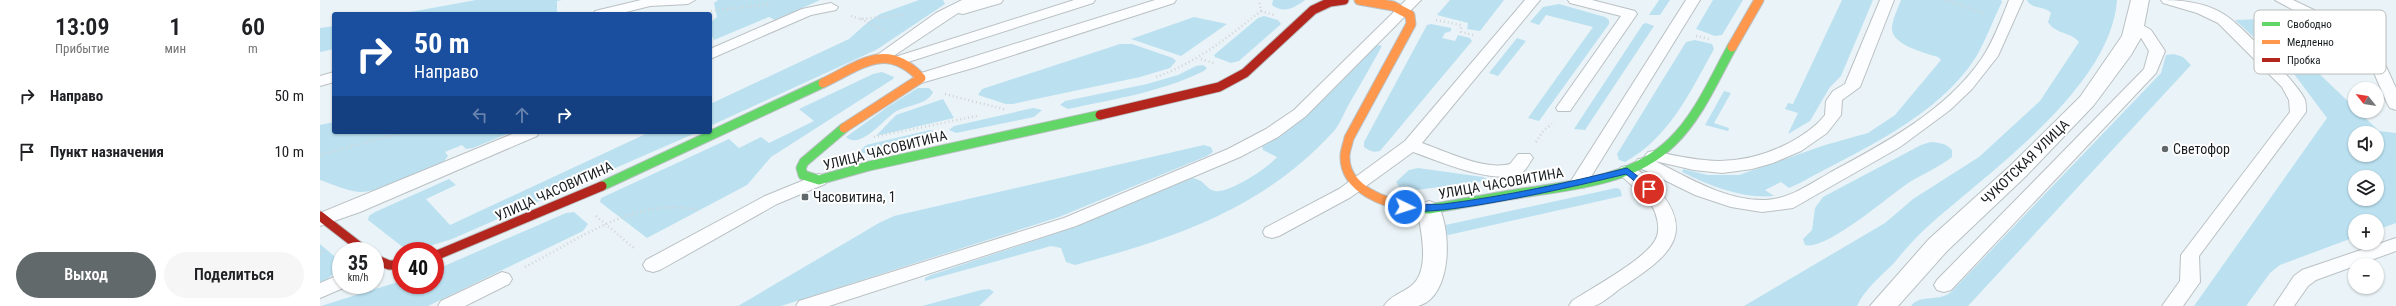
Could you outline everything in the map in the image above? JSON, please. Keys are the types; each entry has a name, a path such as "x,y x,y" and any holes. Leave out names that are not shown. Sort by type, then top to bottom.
{"street":[{"name":"УЛИЦА ЧАСОВИТИНА","path":"921,78 862,114 804,162 801,168 803,175 819,180 870,166 1120,111 1219,87 1245,73 1313,10 1330,2 1344,0"},
{"path":"1359,0 1409,8"},
{"name":"УЛИЦА ЧАСОВИТИНА","path":"1409,8 1411,24 1349,138 1345,154 1346,164 1358,184 1385,202 1405,207 1430,209 1578,184 1642,163 1671,143 1686,126 1759,0"},
{"name":"ЧУКОТСКАЯ УЛИЦА","path":"1883,306 1938,244 2018,171 2087,101 2121,55 2136,25 2140,0"},
{"name":"УЛИЦА ЧАСОВИТИНА","path":"444,252 575,199 860,66 881,58 900,60"},
{"path":"900,60 921,78"},
{"path":"1396,306 1418,294 1430,280 1433,270 1434,234 1430,209"},
{"path":"322,218 352,242"}],"lane":[{"path":"600,0 600,12"},
{"path":"881,58 941,16 972,0"},
{"path":"941,16 996,0"},
{"path":"900,60 1088,0"},
{"path":"921,78 968,65 1169,0"},
{"path":"1272,232 1345,194 1411,145 1533,0"},
{"path":"1564,108 1630,14 1575,0"},
{"path":"1578,184 1693,0"},
{"path":"1642,163 1709,167 1735,166 1780,153 1820,131 1833,115 1831,108 1835,98 1841,91 1852,87 1887,0"},
{"path":"1642,163 1712,194 1734,201 1762,206 1787,204 1926,124 1972,81 1987,62 2008,22 2016,0"},
{"path":"2168,0 2202,10 2223,20 2254,51"},
{"path":"2282,0 2303,10"},
{"path":"608,12 650,1 684,1 693,12"},
{"path":"712,53 807,12 831,7"},
{"path":"806,306 1070,222 1234,153 1272,133 1300,113 1409,8"},
{"path":"1944,285 2151,70 2157,51 2146,33 2136,25"},
{"path":"2172,306 2190,282 2190,255 2298,112 2296,100 2288,85 2277,74"},
{"path":"2381,74 2396,105"},
{"path":"320,81 332,78"},
{"path":"322,218 525,134"},
{"path":"1411,145 1486,170 1504,171 1517,168 1524,158"},
{"path":"1579,306 1652,258 1662,246 1667,234 1666,218 1661,205 1649,189 1642,163"},
{"path":"653,265 771,200 819,180"},
{"path":"2284,306 2301,281 2309,275 2396,244"},
{"path":"448,306 502,279"},
{"path":"320,291 332,285"}],"path":[{"path":"1151,78 1176,71 1201,58 1261,11 1259,0"},
{"path":"1945,0 2008,22"},
{"path":"831,7 854,18 861,19 893,14 941,16"},
{"path":"1409,8 1461,25 1461,32 1499,41"},
{"path":"948,96 1007,110"},
{"path":"999,112 1014,108"},
{"path":"1524,158 1564,108"},
{"path":"872,138 985,115"},
{"path":"320,155 397,134"},
{"path":"575,199 608,225 653,265"},
{"path":"502,279 608,225 634,214 658,207 677,206 698,210"}],"shaded area":[{"path":"476,0 562,0 557,1 557,12 410,12"},
{"path":"718,0 820,0 775,20 769,17 714,40 712,36 712,21 717,17 714,3"},
{"path":"919,0 943,0 945,4 876,50 712,125 712,103 849,39 868,22 880,14"},
{"path":"1273,0 1305,0 1289,9 1281,9 1272,5"},
{"path":"1450,0 1504,0 1480,31 1467,29 1468,23 1437,15"},
{"path":"1659,0 1670,0 1660,15 1649,15"},
{"path":"1713,0 1743,0 1722,35 1715,36 1696,29"},
{"path":"1842,0 1873,0 1841,76 1830,87 1810,121 1788,134 1798,113 1785,109 1788,103 1793,104"},
{"path":"1901,0 2001,0 2002,2 1976,57 1960,78 1941,97 1919,115 1872,144 1800,183 1789,188 1781,182 1765,190 1774,196 1750,195 1715,187 1682,172 1683,169 1708,175 1739,175 1825,145 1868,133 1895,115 1941,60 1938,57 1910,47 1897,39 1893,33 1892,27 1894,17"},
{"path":"2027,0 2117,0 2110,33 2093,65 2070,96 2042,126 2011,155 1921,233 1869,289 1857,306 1744,306 1885,223 1913,199 1979,157 2040,101 2079,42 2072,36 2051,26 2048,22 2051,13 2045,9 2031,5"},
{"path":"1559,4 1605,17 1609,20 1609,24 1539,121 1528,118 1593,27 1546,15 1539,25 1530,22 1543,7"},
{"path":"1264,16 1278,20 1281,24 1239,61 1231,63 1215,57 1214,55 1258,18"},
{"path":"1194,17 1227,24 1181,56 1131,39"},
{"path":"2254,19 2254,37 2235,20"},
{"path":"1646,23 1654,26 1585,130 1574,129 1643,24"},
{"path":"1431,24 1451,28 1451,31 1445,33 1442,38 1455,41 1458,35 1470,38 1472,41 1380,151 1370,151 1364,147 1364,142 1427,25"},
{"path":"332,26 332,49 320,52 320,28"},
{"path":"1517,38 1526,41 1498,76 1489,73"},
{"path":"1695,40 1712,44 1714,49 1687,97 1667,127 1655,140 1641,152 1625,162 1619,160 1617,154 1686,42"},
{"path":"1120,44 1132,44 1173,58 1176,61 1170,68 1140,77 1013,104 1006,104 978,95 982,89"},
{"path":"1376,46 1382,46 1334,131 1306,158 1277,181 1247,201 1215,218 1147,244 1075,265 1066,262 1061,248 1051,246 925,281 925,278 931,275 1075,227 1191,178 1199,180 1215,191 1221,191 1248,179 1277,157 1263,150 1262,146 1294,125 1308,113"},
{"path":"2174,54 2183,57 2191,65 1968,306 1911,306 1920,300 1942,297 1952,291 2161,73 2166,55"},
{"path":"1203,65 1207,68 1204,71 1154,90 1068,109 1060,105 1065,101 1147,84 1178,75 1196,66"},
{"path":"882,72 894,77 893,79 771,157 747,185 647,238 600,202 601,198 729,139 739,148 761,137 769,143 814,121 799,109 873,74"},
{"path":"2294,74 2319,74 2348,101 2348,118 2365,118 2374,126 2348,126 2348,162 2384,162 2384,132 2396,133 2396,223 2384,227 2384,214 2348,214 2348,240 2280,265 2270,273 2246,306 2194,306 2327,118"},
{"path":"918,88 929,88 933,92 926,100 895,112 865,137 858,140 852,140 846,137 889,106"},
{"path":"1724,91 1731,93 1714,123 1729,128 1728,131 1705,125"},
{"path":"943,99 954,118 876,136 896,115"},
{"path":"1033,108 1042,110 1034,117 956,133 949,130 954,126"},
{"path":"332,122 332,134 507,134 473,148 466,149 462,145 445,152 448,156 444,161 414,175 379,189 359,192 345,189 320,180 320,125"},
{"path":"930,130 939,132 926,140 903,147 868,153 861,153 860,151 866,145"},
{"path":"646,134 693,134 442,242 396,242 368,220 369,216 375,212 449,179 456,185 426,199 450,225"},
{"path":"1931,142 1940,143 1947,146 1952,150 1952,157 1910,182 1841,232 1814,245 1805,245 1803,239 1812,230 1815,208 1823,197 1921,145"},
{"path":"1204,145 1211,147 1213,152 1207,156 1059,217 781,306 738,306 879,223 894,216"},
{"path":"1418,168 1483,177 1487,179 1486,181 1409,191 1400,188 1396,182 1409,170"},
{"path":"1616,188 1620,189 1622,196 1444,236 1441,226"},
{"path":"574,212 588,224 583,231 428,306 321,306 359,294 384,294 384,286 392,284 392,294 444,294 444,266 566,213"},
{"path":"320,244 332,254 332,275 320,283"},
{"path":"989,289 994,292 979,306 922,306 981,290"}],"traffic: fast":[{"path":"1414,208 1429,209 1563,187 1603,179 1640,165 1657,155 1672,142 1690,121 1732,47"},
{"path":"602,186 823,83"},
{"path":"844,128 804,162 801,168 803,175 819,180 869,166 1100,115"}],"traffic: slow":[{"path":"1359,0 1393,6 1410,15 1411,24 1349,138 1345,159 1348,170 1361,188 1381,200 1392,204 1414,208"},
{"path":"1732,47 1759,0"},
{"path":"823,83 852,68 874,60 885,58 895,59 905,63 921,78 875,106 844,128"}],"traffic: jam":[{"path":"1100,115 1219,87 1245,73 1313,10 1330,2 1344,0"},
{"path":"444,252 602,186"},
{"path":"320,216 353,242"},
{"path":"384,263 392,265"}],"place":[{"name":"Светофор","path":"2165,149"},
{"name":"Часовитина, 1","path":"805,197"}],"route":[{"path":"1405,207 1430,209 1452,206 1578,184 1627,171 1649,189"}]}
